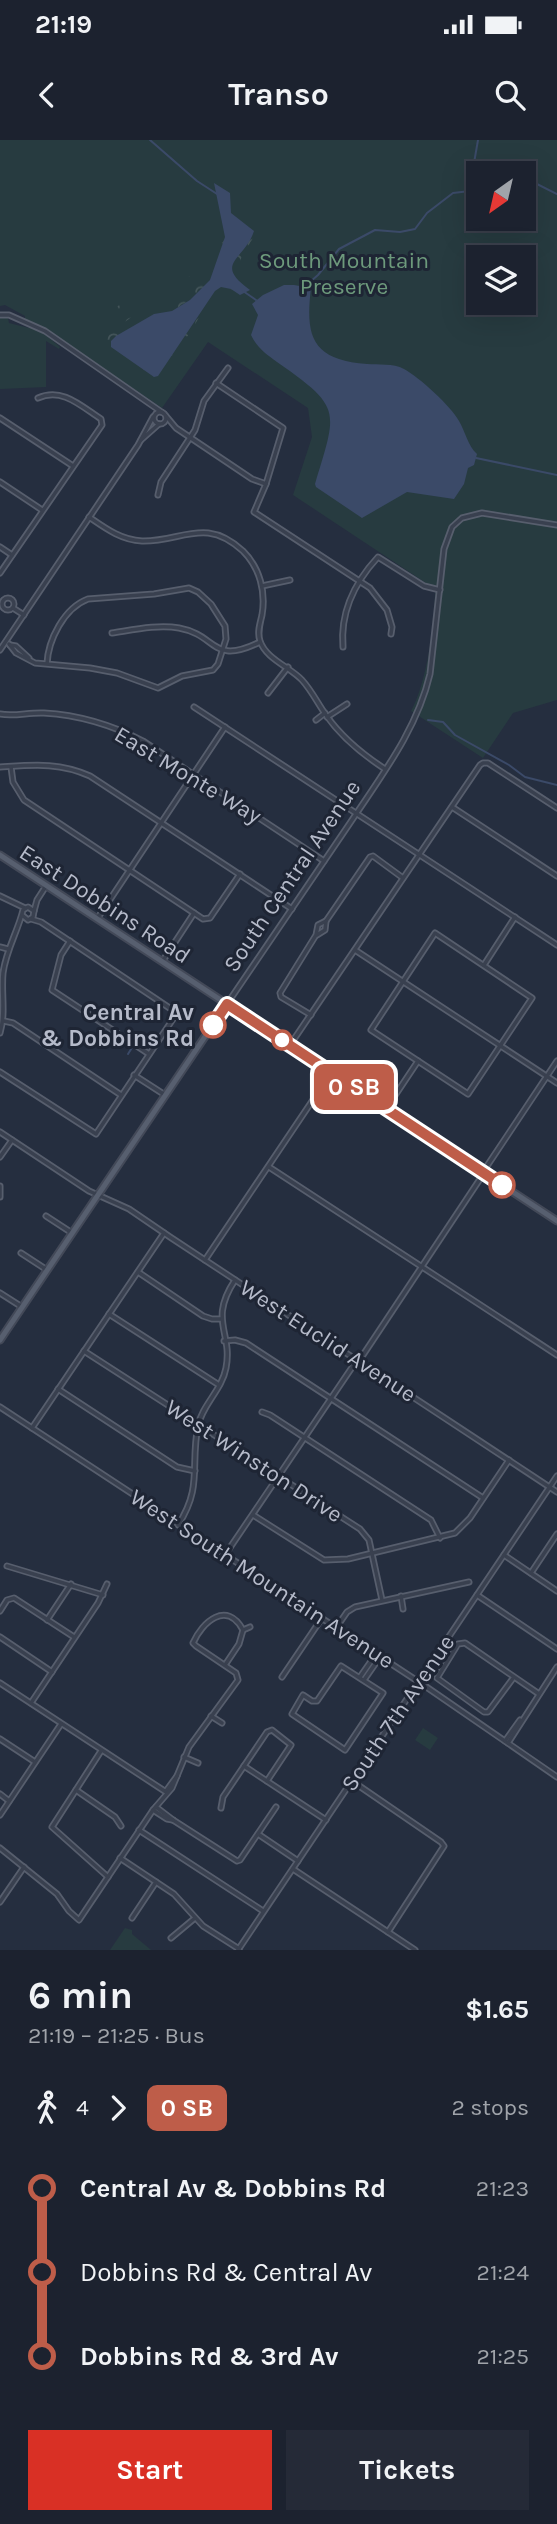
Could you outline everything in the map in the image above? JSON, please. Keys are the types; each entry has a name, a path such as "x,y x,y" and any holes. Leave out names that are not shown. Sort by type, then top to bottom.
{"main road":[{"name":"East Dobbins Road","path":"0,855 557,1221"},
{"name":"South Central Avenue","path":"0,1340 227,1004"}],"street":[{"path":"0,315 45,331 151,404 190,438 252,479 266,484"},
{"path":"158,495 161,482 190,438 204,401 228,368"},
{"path":"216,383 283,428 266,484 254,512 361,581 378,596 387,610 392,626 391,635"},
{"path":"0,573 102,422 62,395 49,393 38,398"},
{"path":"151,404 155,422 176,428"},
{"path":"155,415 164,414"},
{"path":"140,442 165,421 164,414"},
{"path":"0,650 140,442 155,415"},
{"path":"0,418 73,466"},
{"path":"0,482 43,511"},
{"name":"South Central Avenue","path":"227,1004 406,737 426,692 448,535 452,527 462,518 482,513 557,525"},
{"path":"89,517 113,533 133,540 150,540 192,532 218,536 245,553 258,573 261,586 263,601 258,629 264,650 288,667 309,688 326,715 351,745 385,769"},
{"path":"0,547 12,555"},
{"path":"344,647 344,613 350,598 377,557 424,586 440,590"},
{"path":"261,586 290,580"},
{"path":"7,643 10,649 36,663 103,670 158,688 182,676 213,670 218,664 226,639 225,626 222,618 198,592 189,588 154,594 101,597 78,603 50,642 47,664"},
{"path":"13,608 11,599 1,600 4,609 13,608 24,615"},
{"path":"112,633 176,627 193,632 222,650 235,652 260,642"},
{"path":"268,693 288,667"},
{"path":"316,720 348,704"},
{"path":"194,707 557,945"},
{"name":"East Monte Way","path":"0,714 46,713 97,722 143,741 324,861"},
{"path":"97,919 225,727"},
{"path":"290,1045 483,763 488,763 557,808"},
{"path":"0,767 48,764 90,776 292,909"},
{"path":"11,766 13,782 24,800 206,920 240,874"},
{"path":"452,807 557,876"},
{"path":"311,1015 281,997 280,989 316,935 318,925 326,921 367,859 373,856 403,878"},
{"path":"0,1033 4,1021 2,973 8,949 24,911 37,900 46,886"},
{"path":"0,896 24,911 30,919 41,922 177,1013 96,1134 0,1072"},
{"path":"19,926 30,919 37,900"},
{"path":"24,911 34,912 41,922"},
{"path":"162,962 194,913"},
{"path":"484,965 515,917"},
{"path":"316,935 326,930 326,921"},
{"path":"435,933 484,965 532,998 468,1094 371,1030 435,933"},
{"path":"70,941 61,955 52,990 149,1054"},
{"path":"0,947 8,949"},
{"path":"355,950 557,1083"},
{"path":"4,1021 13,1023 121,1094"},
{"path":"386,1109 418,1061"},
{"path":"225,1555 423,1266 557,1061"},
{"path":"205,1260 331,1072"},
{"path":"134,1075 165,1096"},
{"name":"West Euclid Avenue","path":"0,1132 97,1195 129,1209 557,1492"},
{"path":"0,1157 12,1140"},
{"path":"269,1167 557,1355"},
{"path":"0,1186 2,1194"},
{"path":"46,1216 72,1233"},
{"path":"32,1428 164,1232"},
{"path":"21,1253 47,1270"},
{"path":"138,1272 203,1316 221,1319"},
{"path":"178,1525 191,1504 198,1426 226,1368 221,1319 225,1296 235,1280"},
{"path":"0,1293 22,1307"},
{"path":"109,1314 220,1385"},
{"path":"225,1341 246,1343 483,1498"},
{"name":"West Winston Drive","path":"84,1351 360,1529 369,1540 382,1600"},
{"path":"58,1390 182,1470 195,1471"},
{"name":"West South Mountain Avenue","path":"0,1407 419,1682 557,1777"},
{"path":"262,1412 431,1520 440,1538"},
{"path":"253,1515 324,1560 348,1559 440,1538 460,1529 509,1460"},
{"name":"South 7th Avenue","path":"239,1950 557,1476"},
{"path":"531,1573 557,1534"},
{"path":"504,1555 557,1591"},
{"path":"7,1566 103,1595"},
{"path":"336,1628 353,1608 468,1582"},
{"path":"47,1620 71,1584"},
{"path":"31,1703 103,1595 107,1584"},
{"path":"477,1595 557,1649"},
{"path":"401,1596 403,1609"},
{"path":"0,1611 10,1598 75,1638"},
{"path":"0,1848 57,1894 79,1920 166,1793 177,1776 184,1757 238,1676 193,1643 207,1621 214,1616 231,1618 240,1624 243,1630 239,1644 224,1665"},
{"path":"282,1676 322,1618"},
{"path":"243,1630 250,1627"},
{"path":"0,1637 52,1672"},
{"path":"514,1677 488,1712 437,1678 461,1643 539,1693"},
{"path":"362,1679 378,1655"},
{"path":"341,1665 362,1679 383,1693 345,1750 292,1714 303,1695 317,1701 341,1665"},
{"path":"506,1742 557,1667"},
{"path":"0,1683 166,1793"},
{"path":"211,1716 222,1723"},
{"path":"0,1815 61,1724"},
{"path":"221,1808 223,1797 269,1730 272,1730 290,1745 267,1781"},
{"path":"0,1739 35,1762"},
{"path":"102,1751 52,1827 108,1877"},
{"path":"184,1757 198,1763"},
{"path":"244,1766 326,1820"},
{"path":"352,1781 444,1846 388,1932"},
{"path":"76,1790 115,1816 121,1826"},
{"path":"0,1794 9,1801"},
{"path":"155,1808 237,1861 276,1807"},
{"path":"139,1830 264,1912"},
{"path":"258,1834 298,1861"},
{"path":"120,1858 177,1896 203,1926 239,1950"},
{"path":"0,1902 24,1867"},
{"path":"293,1869 415,1950"},
{"path":"132,1919 156,1882"},
{"path":"172,1938 195,1918"}],"green space":[{"name":"South Mountain Preserve","path":"0,140 557,140 557,700 513,713 483,758 411,711 422,684 429,652 435,589 293,495 312,437 308,408 208,342 162,408 50,332 25,320 25,316 5,305 0,306"},
{"path":"236,203 255,233 238,268 241,282 248,290 234,289 216,294 160,374 147,371 99,347 97,339 107,329 115,307 133,300 140,304 132,316 112,329 117,333 128,334 203,300 230,272 248,236 227,209"},
{"path":"224,224 225,237 221,257 210,280 183,304 150,321 176,293 179,281 200,273 207,266 217,245 223,242"},
{"path":"0,317 8,318 9,323 40,330 60,347 59,349 46,341 46,387 0,389"},
{"path":"423,1728 438,1738 430,1750 415,1740"},
{"path":"125,1928 132,1930 132,1934 151,1950 110,1950"}],"water":[{"path":"214,183 230,193 231,213 254,231 232,267 239,281 250,290 240,295 221,287 215,291 158,376 154,377 111,347 111,341 154,314 172,311 190,300 210,280 225,237"},
{"path":"284,285 311,288 309,320 316,343 324,351 349,362 400,367 418,378 455,415 477,454 474,465 468,468 464,484 454,499 407,492 362,518 316,487 328,440 329,412 314,390 266,353 251,335 258,315 252,304 263,295"}],"waterway":[{"path":"150,140 197,181 217,194"},
{"path":"474,161 478,140"},
{"path":"536,184 557,194"},
{"path":"303,288 318,275 339,249 375,230 400,232 415,229 427,213 453,193 466,191"},
{"path":"243,291 256,300"},
{"path":"476,458 557,475"},
{"path":"428,720 443,722 455,735 525,777 557,785"},
{"path":"128,1054 133,1046"}],"bus line":[{"path":"213,1025 227,1004 502,1185"}],"place":[{"name":"Central Av & Dobbins Rd","path":"213,1025"}]}
